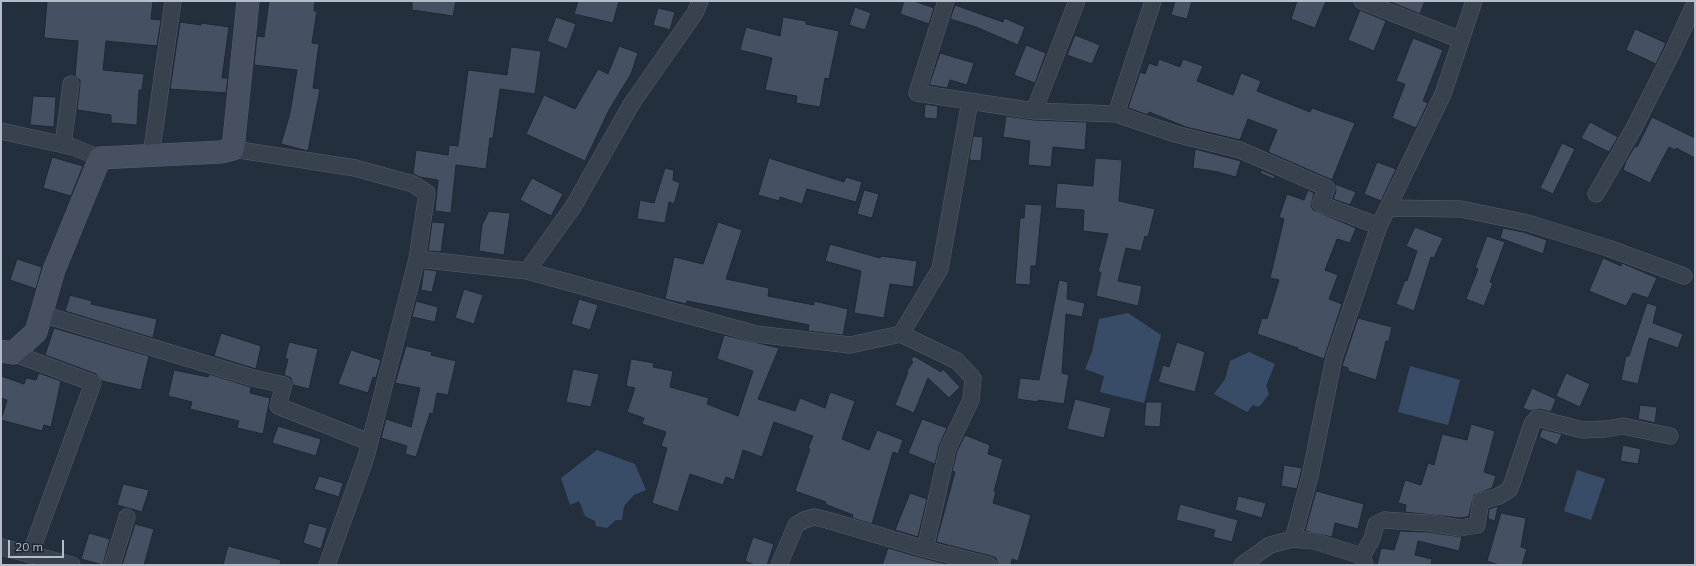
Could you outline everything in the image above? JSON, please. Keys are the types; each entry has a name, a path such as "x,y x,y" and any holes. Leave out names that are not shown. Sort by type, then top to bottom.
{"street":[{"path":"150,156 173,1"},
{"path":"233,149 248,1"},
{"path":"527,271 573,207 632,103 695,13 700,1"},
{"path":"946,1 917,93 1034,111 1116,114 1175,134 1240,150 1326,188 1320,204 1379,226"},
{"path":"1034,111 1077,1"},
{"path":"1116,114 1153,1"},
{"path":"1362,1 1461,40"},
{"path":"1293,539 1310,476 1334,358 1379,226 1443,94 1474,1"},
{"path":"1596,194 1638,121 1695,3"},
{"path":"63,145 71,84"},
{"path":"901,334 940,269 970,101"},
{"path":"1,131 63,145 100,158 221,152 233,149 355,168 414,184 427,193 417,259 369,442 327,565"},
{"path":"7,352 36,332 54,270 100,158"},
{"path":"1388,208 1461,209 1528,223 1608,248 1684,276"},
{"path":"417,259 527,271 756,334 850,345 901,334 957,361 973,378 971,400 948,448 925,549"},
{"path":"42,314 253,378 284,385 278,406 369,442"},
{"path":"7,352 93,383 30,555"},
{"path":"1242,565 1270,545 1293,539 1314,541 1363,560 1372,539 1376,524 1384,520 1429,523 1460,528 1477,525 1481,501 1498,496 1510,489 1532,424 1537,418 1582,430 1606,429 1623,426 1670,436"},
{"path":"112,565 127,517"},
{"path":"779,565 796,525 804,520 814,517 925,549 989,565"},
{"path":"1,548 72,565"}],"water":[{"path":"1128,313 1161,335 1144,403 1100,392 1104,376 1085,369 1092,352 1099,319"},
{"path":"1249,352 1275,364 1266,386 1269,394 1259,407 1253,405 1247,412 1214,394 1225,379 1230,361"},
{"path":"1410,366 1460,380 1448,425 1398,412"},
{"path":"597,450 635,464 646,490 634,495 624,506 622,520 616,520 607,528 596,526 595,521 585,516 579,501 570,505 561,478"},
{"path":"1577,470 1605,479 1591,520 1564,511"}],"building":[{"path":"47,1 153,1 151,19 161,20 157,46 106,41 103,70 144,74 142,90 139,90 137,125 111,123 111,115 77,110 80,85 80,80 75,76 78,41 44,38"},
{"path":"269,1 315,1 314,11 317,11 312,43 319,44 313,88 320,89 308,151 281,144 290,113 297,70 254,65 257,36 264,37"},
{"path":"412,1 456,1 453,16 412,10"},
{"path":"578,1 619,1 613,23 574,14"},
{"path":"904,1 914,1 934,8 929,24 900,14"},
{"path":"1175,1 1192,1 1187,19 1171,15"},
{"path":"1297,1 1326,1 1315,28 1291,19"},
{"path":"1388,1 1425,1 1420,14"},
{"path":"955,5 1003,22 1004,18 1025,27 1018,45 976,27 950,19"},
{"path":"855,7 871,13 865,30 849,25"},
{"path":"658,8 675,12 670,30 653,25"},
{"path":"1360,10 1386,21 1374,51 1348,40"},
{"path":"556,17 576,24 567,49 547,41"},
{"path":"783,17 806,21 806,24 839,31 829,79 825,78 820,107 796,103 797,96 765,90 772,58 740,50 746,27 780,36"},
{"path":"180,22 229,27 222,78 228,78 226,93 170,89"},
{"path":"1635,29 1666,43 1656,64 1626,50"},
{"path":"1075,35 1100,45 1092,64 1067,55"},
{"path":"1413,38 1443,50 1423,101 1428,103 1416,128 1392,118 1405,84 1396,81"},
{"path":"1026,45 1046,53 1035,83 1014,75"},
{"path":"619,46 638,53 631,74 609,110 585,161 526,134 544,95 575,109 598,69 608,74"},
{"path":"511,47 541,51 535,94 500,89 493,138 490,138 486,169 456,165 451,213 435,211 438,180 420,177 413,174 416,150 448,155 449,145 458,146 468,70 507,75"},
{"path":"940,53 974,63 967,85 950,80 947,88 929,85"},
{"path":"1159,59 1180,67 1183,59 1203,66 1197,81 1233,95 1241,73 1261,81 1257,91 1310,112 1312,108 1355,123 1332,180 1268,152 1277,130 1248,119 1240,140 1186,127 1149,112 1148,115 1128,108 1140,72 1145,74 1149,63 1157,66"},
{"path":"33,96 56,97 54,127 30,125"},
{"path":"925,104 938,106 937,119 924,118"},
{"path":"1006,116 1034,120 1087,122 1085,150 1053,147 1051,167 1028,165 1030,141 1003,137"},
{"path":"1652,117 1695,138 1695,158 1676,148 1675,150 1669,147 1650,183 1623,170 1626,161 1635,146 1637,147"},
{"path":"1590,122 1618,137 1609,152 1581,138"},
{"path":"973,136 983,137 981,161 969,160"},
{"path":"1562,143 1575,149 1553,194 1540,188"},
{"path":"1195,149 1241,161 1236,177 1218,172 1193,168"},
{"path":"52,157 83,166 71,196 43,188"},
{"path":"769,158 844,182 846,177 862,182 856,202 807,189 802,204 780,197 779,201 758,195"},
{"path":"1095,158 1122,160 1119,201 1155,209 1148,237 1145,236 1141,251 1126,248 1118,281 1142,286 1138,306 1096,296 1101,272 1098,272 1108,234 1083,231 1084,210 1055,208 1057,183 1093,186"},
{"path":"1377,162 1396,169 1381,201 1364,194"},
{"path":"665,168 674,170 673,180 680,183 674,204 669,202 665,223 637,219 640,200 654,203"},
{"path":"1261,170 1275,176 1274,179 1260,173"},
{"path":"532,178 563,194 551,216 520,200"},
{"path":"1335,184 1356,192 1350,205 1333,199 1336,191"},
{"path":"864,190 879,194 872,218 857,214"},
{"path":"1308,190 1314,193 1311,205 1313,210 1356,228 1350,243 1337,239 1325,270 1338,275 1329,299 1342,304 1324,359 1297,349 1298,348 1257,334 1262,318 1267,319 1279,280 1270,278 1284,219 1279,217 1287,194 1304,200"},
{"path":"1025,204 1042,205 1036,266 1031,266 1030,285 1015,284 1020,218 1024,218"},
{"path":"489,211 510,213 504,255 479,251 482,225"},
{"path":"432,222 445,223 441,252 428,251"},
{"path":"718,222 742,230 726,279 769,288 768,296 814,305 814,301 848,309 843,335 808,331 809,325 687,301 686,304 665,299 674,257 703,264"},
{"path":"1415,227 1443,238 1434,258 1431,257 1414,311 1396,304 1405,280 1407,281 1417,251 1406,246"},
{"path":"1503,228 1523,232 1547,240 1543,254 1500,238"},
{"path":"1487,236 1505,242 1490,282 1493,283 1484,306 1466,299 1478,269 1475,268"},
{"path":"830,244 880,258 881,256 917,261 913,287 890,284 884,318 854,313 861,271 825,261"},
{"path":"1603,258 1621,266 1622,263 1657,278 1648,298 1633,293 1626,306 1589,291"},
{"path":"17,259 42,267 36,289 10,280"},
{"path":"424,269 437,271 432,292 421,290"},
{"path":"1059,280 1068,282 1067,299 1085,303 1082,317 1066,314 1062,373 1069,375 1064,404 1038,400 1038,402 1017,399 1020,378 1039,380"},
{"path":"464,289 483,295 474,324 455,318"},
{"path":"70,295 92,301 91,304 157,319 153,338 65,311"},
{"path":"579,299 598,305 590,330 571,324"},
{"path":"416,301 438,307 435,322 412,317"},
{"path":"1647,303 1657,306 1653,323 1683,334 1678,348 1649,338 1638,384 1621,380 1626,356 1629,356"},
{"path":"1358,318 1392,327 1389,341 1386,341 1376,380 1348,371 1348,368 1342,366"},
{"path":"54,328 149,356 141,390 102,381 96,374 45,355"},
{"path":"221,333 261,346 256,369 214,356"},
{"path":"724,335 779,348 758,399 795,411 800,398 825,408 830,392 855,401 842,439 869,450 877,430 903,440 898,454 893,452 872,524 852,518 853,515 825,504 826,502 795,491 813,436 774,422 762,457 743,450 734,480 726,477 723,485 690,474 678,512 652,503 667,448 661,446 666,432 642,424 644,418 627,412 635,388 626,386 631,359 654,363 653,367 673,371 670,387 709,398 707,404 738,416 753,371 717,359"},
{"path":"289,342 318,349 309,389 293,385 291,378 284,375 288,359 285,359"},
{"path":"1177,342 1205,352 1195,392 1158,382 1163,365 1169,367"},
{"path":"406,346 432,352 431,355 456,361 448,395 437,393 433,414 430,413 416,457 405,454 407,446 381,438 386,419 411,427 420,388 395,383"},
{"path":"351,350 381,360 376,378 373,377 368,393 338,384"},
{"path":"914,356 941,372 943,369 960,387 949,398 928,378 914,413 895,405 908,372 907,371 913,362 911,360"},
{"path":"573,369 599,374 591,407 566,402"},
{"path":"174,370 208,377 209,374 251,387 250,393 270,398 263,434 237,428 239,421 190,409 192,402 168,396"},
{"path":"39,373 61,381 51,427 44,425 42,431 1,420 7,400 1,398 1,376 24,384 26,378 36,380"},
{"path":"1566,373 1590,384 1580,407 1556,396"},
{"path":"1532,388 1556,399 1551,412 1539,409 1530,411 1523,408"},
{"path":"1075,399 1111,408 1104,438 1067,429"},
{"path":"1146,402 1162,402 1160,427 1144,426"},
{"path":"1640,405 1657,407 1655,423 1638,419"},
{"path":"922,419 947,428 939,446 935,464 908,453"},
{"path":"1471,424 1495,431 1484,472 1496,476 1492,488 1474,495 1469,515 1467,517 1460,518 1405,512 1406,505 1398,503 1405,480 1421,485 1428,463 1434,465 1442,434 1467,440"},
{"path":"278,426 321,439 316,456 272,443"},
{"path":"1542,429 1562,434 1557,445 1539,437"},
{"path":"965,435 990,445 988,454 1003,459 994,491 996,492 993,503 1031,515 1018,561 1012,559 1011,565 998,565 996,558 991,556 936,542 955,472 952,471 957,451"},
{"path":"1623,445 1641,449 1638,464 1620,461"},
{"path":"1284,465 1302,468 1297,489 1281,486"},
{"path":"319,476 343,483 339,497 314,489"},
{"path":"123,484 149,490 142,512 117,505"},
{"path":"1316,491 1364,504 1358,529 1335,523 1332,537 1305,531"},
{"path":"910,493 927,499 918,537 895,530"},
{"path":"1238,496 1266,503 1262,518 1235,510"},
{"path":"1180,504 1238,520 1232,542 1213,537 1215,530 1176,520"},
{"path":"1498,506 1495,521 1488,519 1489,509"},
{"path":"1501,513 1526,518 1521,547 1527,549 1522,565 1499,565 1487,561"},
{"path":"309,523 327,528 321,549 303,543"},
{"path":"135,524 154,529 144,565 122,565"},
{"path":"1400,531 1428,532 1462,537 1459,551 1418,541 1415,555 1432,559 1431,565 1377,565 1381,548 1394,550"},
{"path":"89,533 110,539 103,565 81,559"},
{"path":"753,537 774,544 767,565 755,565 745,561"},
{"path":"228,546 281,560 280,565 223,565"},
{"path":"888,548 923,558 950,565 882,565"}]}
